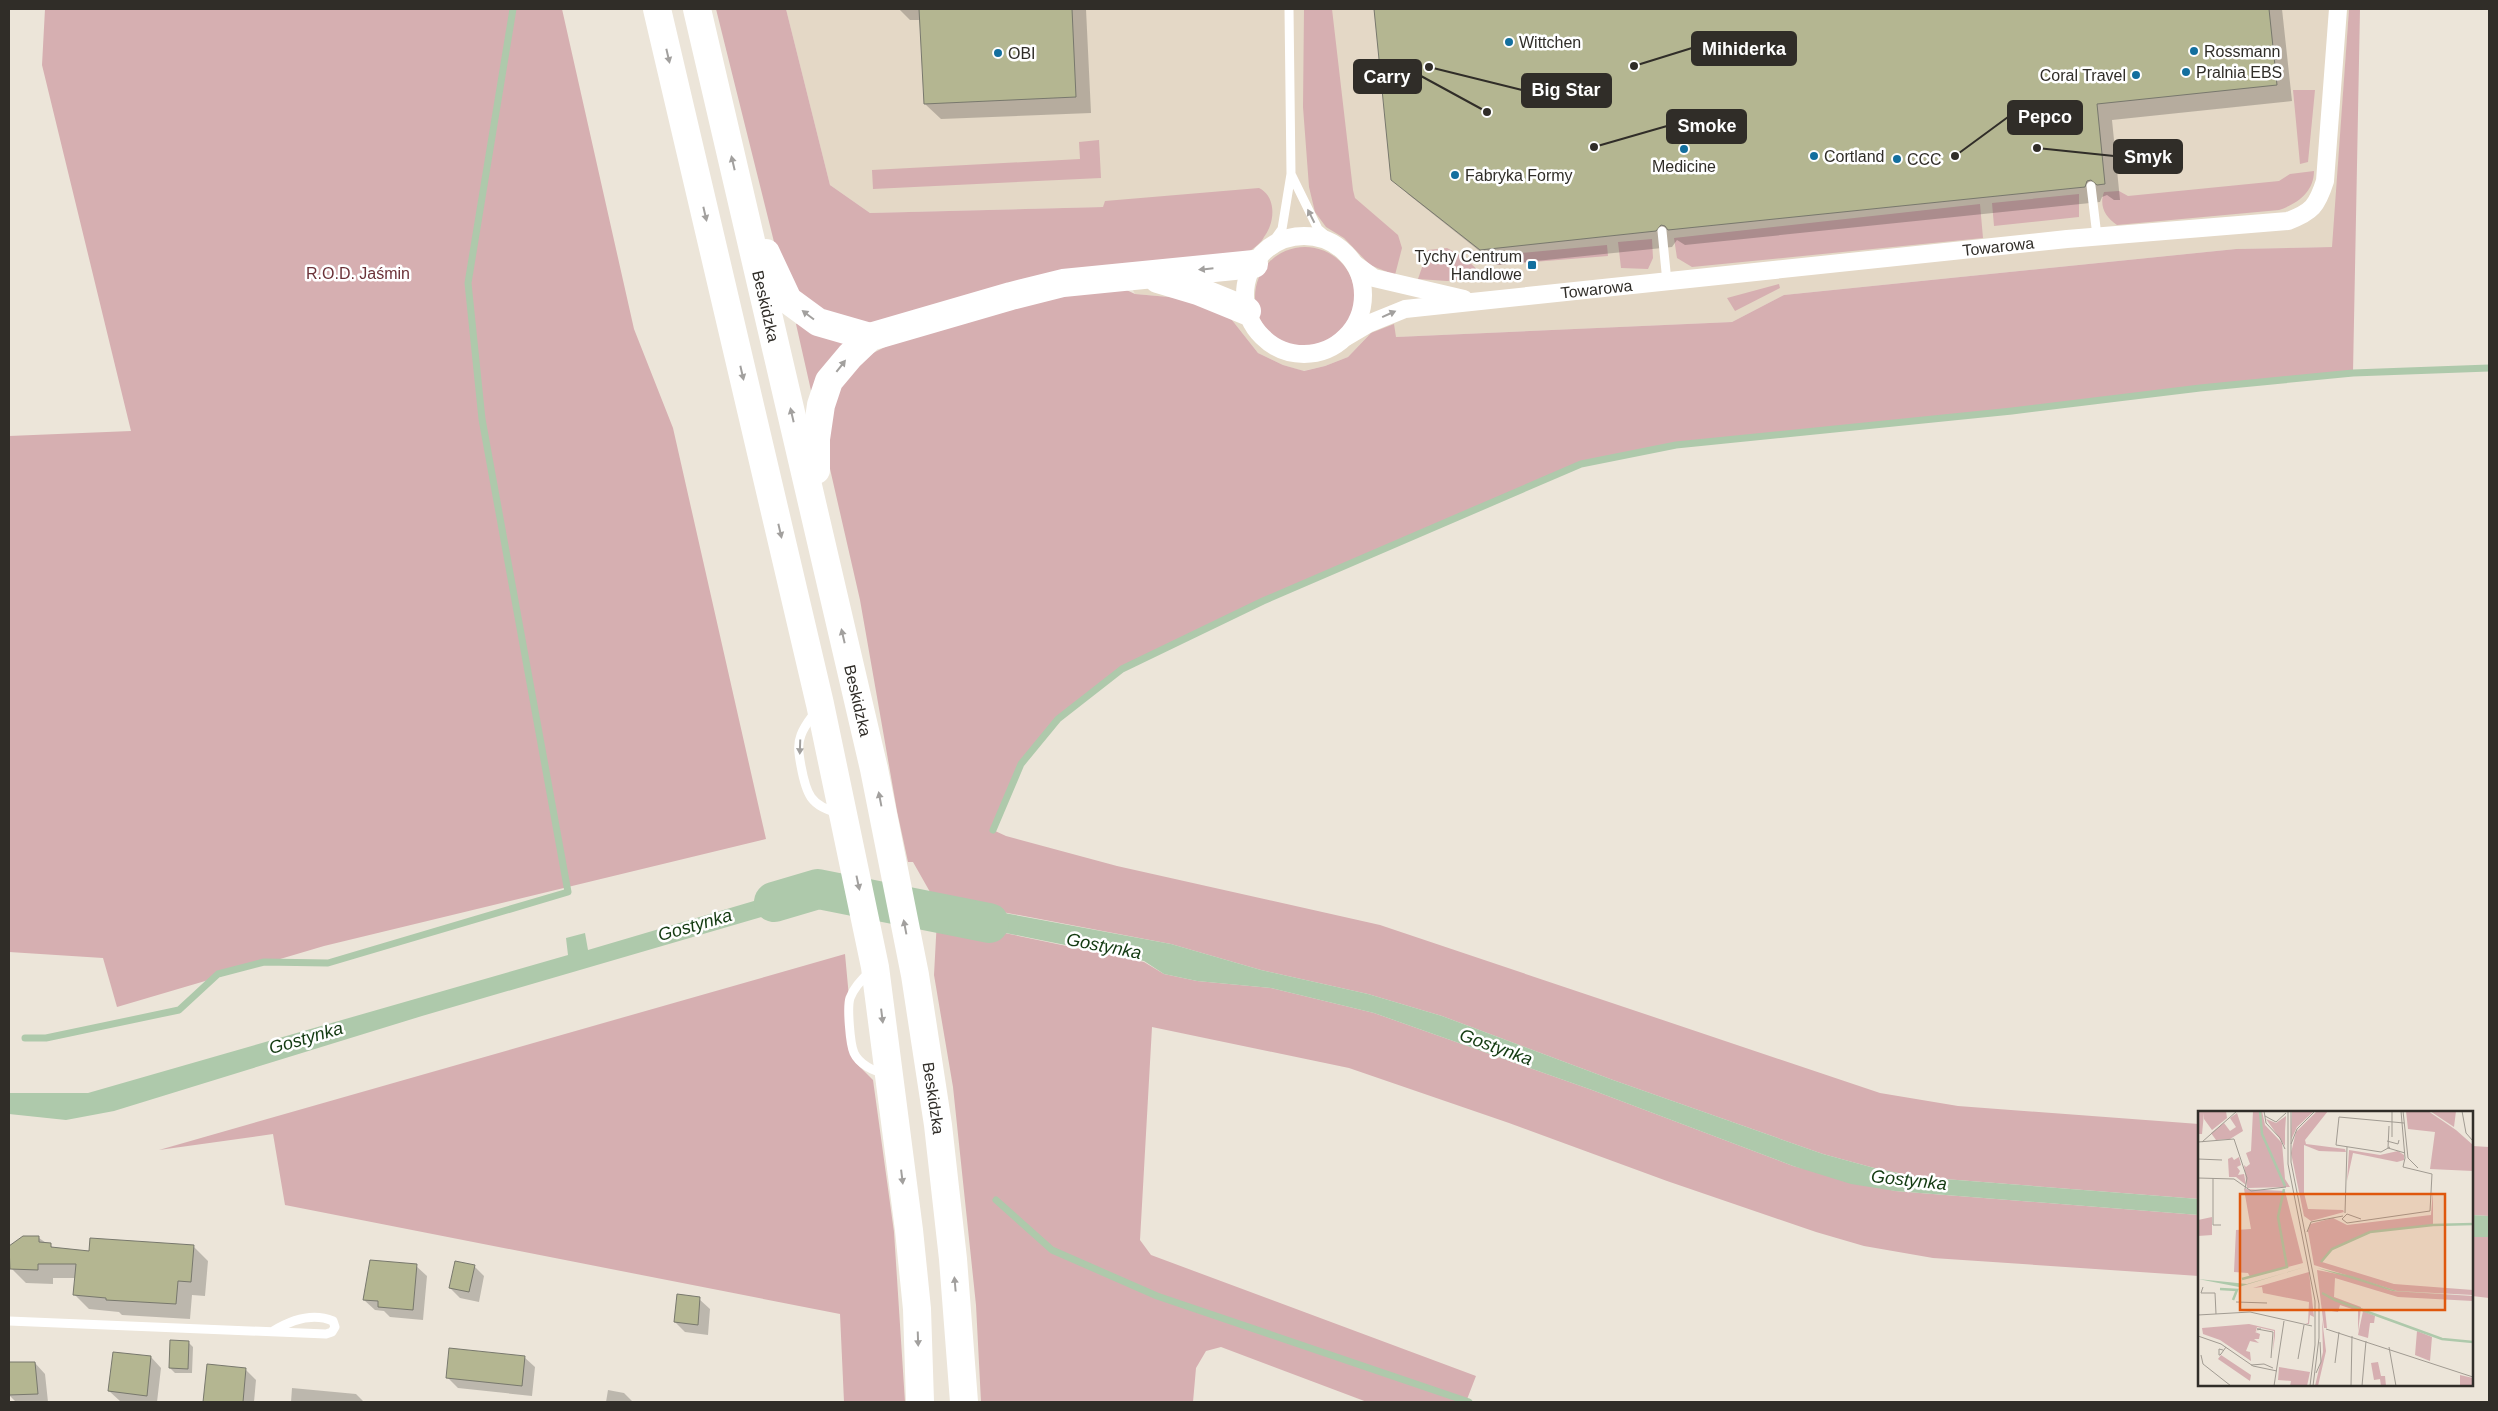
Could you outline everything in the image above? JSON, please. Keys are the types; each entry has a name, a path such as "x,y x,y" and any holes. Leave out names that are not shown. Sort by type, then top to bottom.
{"main road":[{"path":"657,9 820,704 876,968 916,1300 920,1402"},
{"name":"Beskidzka","path":"697,9 874,769 915,975 940,1144 953,1259 964,1402"},
{"path":"744,211 788,300 818,322 870,337"},
{"path":"815,514 816,438 821,405 829,381 850,356 870,337 1037,289 1092,279 1144,276 1262,255"},
{"path":"1144,276 1198,291 1247,311"}],"street":[{"name":"Towarowa","path":"1346,337 1368,324 1397,311 2096,236 2288,221 2305,214 2319,201 2325,182 2338,9"},
{"path":"1306,236 1326,239 1342,250 1355,264 1363,282 1364,302 1358,322 1346,337 1330,349 1311,354 1292,354 1274,347 1261,337 1253,326 1244,298 1247,278 1262,255 1287,238 1306,236"},
{"name":"Towarowa","path":"1355,264 1374,278 1479,302"}],"lane":[{"path":"1262,255 1282,229 1291,174 1289,9"},
{"path":"1291,174 1318,228 1342,250"},
{"path":"2091,186 2096,236"},
{"path":"1662,231 1667,282"},
{"path":"9,1321 326,1334 332,1332 335,1327 333,1320 328,1318 305,1317 289,1322 274,1331"}],"shaded area":[{"path":"786,9 2349,9 2333,247 2236,249 1784,295 1732,322 1396,337 1368,336 1348,357 1325,366 1303,371 1283,365 1258,353 1228,315 1180,298 1135,294 1107,240 1103,207 870,213 830,185"}],"green space":[{"name":"R.O.D. Jaśmin","path":"45,9 562,9 634,329 673,428 766,839 324,946 117,1007 103,958 9,952 9,436 131,431 42,65"},
{"path":"716,9 786,9 830,185 870,213 1103,207 1105,201 1259,188 1269,197 1271,204 1272,218 1268,231 1258,245 1250,251 866,325 848,324 800,300 776,250"},
{"path":"1304,9 1332,9 1353,190 1355,198 1398,235 1402,248 1395,275 1370,265 1344,238 1326,227 1315,212 1309,187 1303,107"},
{"path":"2349,9 2360,9 2353,373 1676,445 1581,464 1335,570 1122,669 1058,719 1021,764 993,830 1006,836 1117,866 1380,925 1880,1093 1958,1106 2198,1124 2198,1199 1919,1177 1878,1169 1823,1154 1613,1080 1442,1016 1368,994 1261,970 1171,944 934,899 913,862 908,862 897,811 860,600 825,447 824,427 842,380 871,354 887,346 1042,300 1120,287 1135,294 1180,298 1228,315 1258,353 1283,365 1304,371 1325,366 1348,357 1371,333 1394,324 1396,337 1732,322 1784,295 2236,249 2332,247"},
{"path":"2293,90 2315,90 2308,162 2300,164"},
{"path":"1099,140 1101,178 873,189 872,170 1080,159 1079,142"},
{"path":"2314,171 2308,191 2298,201 2279,210 2117,225 2106,215 2102,202 2104,192 2119,191 2128,196 2279,181 2290,174"},
{"path":"2079,194 2079,217 1994,226 1992,203"},
{"path":"1980,204 1983,238 1692,267 1677,258 1674,238"},
{"path":"1652,239 1653,258 1648,269 1621,268 1618,242"},
{"path":"1607,245 1608,256 1497,265 1489,256"},
{"path":"1305,247 1324,251 1340,262 1351,278 1355,297 1351,316 1340,332 1324,343 1305,347 1286,343 1270,332 1259,316 1255,297 1259,278 1270,262 1286,251"},
{"path":"1447,248 1464,257 1485,277 1447,281 1418,279 1428,250"},
{"path":"1779,284 1780,288 1735,311 1727,298"},
{"path":"798,323 852,344 812,395 796,324"},
{"path":"937,919 1144,962 1164,974 1197,981 1271,988 1374,1013 1592,1090 1793,1166 1895,1191 2198,1215 2198,1276 1933,1258 1864,1246 1816,1232 1667,1181 1509,1123 1349,1068 1152,1027 1140,1240 1151,1255 1476,1376 1466,1402 1367,1402 1221,1347 1206,1351 1196,1368 1193,1402 981,1402 976,1305 953,1087 934,975"},
{"path":"845,954 855,1062 873,1080 894,1232 905,1402 844,1402 840,1314 285,1205 273,1134 159,1150"},
{"path":"2473,1146 2489,1147 2489,1216 2473,1215"},
{"path":"2473,1237 2489,1237 2489,1298 2473,1296"}],"water":[{"path":"825,880 827,898 422,1016 114,1111 66,1120 9,1114 9,1093 88,1093 568,955 566,938 585,933 588,950"},
{"path":"934,900 1171,944 1261,970 1368,994 1442,1016 1613,1080 1823,1154 1878,1169 1919,1177 2198,1199 2198,1215 1895,1191 1851,1184 1793,1166 1592,1090 1374,1013 1271,988 1197,981 1164,974 1144,961 937,919"},
{"path":"2473,1215 2489,1216 2489,1237 2473,1237"}],"building":[{"name":"OBI","path":"919,9 1072,9 1076,97 924,104"},
{"path":"1374,9 2269,9 2277,85 2097,104 2105,184 2097,185 2091,180 2087,181 2085,187 1668,230 1665,226 1661,225 1656,231 1480,250 1391,180"},
{"path":"23,1236 39,1236 39,1242 51,1243 51,1247 89,1251 90,1238 194,1245 191,1282 178,1281 176,1304 106,1300 106,1298 73,1295 76,1264 38,1264 38,1270 10,1269 9,1246"},
{"path":"370,1260 417,1264 413,1310 378,1307 378,1301 363,1300"},
{"path":"455,1261 475,1265 469,1292 449,1288"},
{"path":"677,1294 700,1297 698,1325 674,1322"},
{"path":"170,1340 189,1341 188,1369 169,1368"},
{"path":"449,1348 525,1356 522,1386 446,1378"},
{"path":"113,1352 151,1356 147,1396 108,1391"},
{"path":"9,1362 35,1362 38,1394 9,1395"},
{"path":"207,1364 246,1368 243,1402 203,1402"}],"waterway":[{"path":"25,1038 46,1038 179,1010 218,974 264,962 328,963 568,892 482,419 468,283 513,9"},
{"path":"993,830 1021,764 1058,719 1122,669 1263,601 1581,464 1676,445 2012,411 2200,388 2353,373 2489,368"},
{"name":"Gostynka","path":"774,902 818,889 989,923"},
{"path":"996,1200 1052,1250 1157,1296 1469,1402"}],"place":[{"name":"Wittchen","path":"1509,42"},
{"name":"Rossmann","path":"2194,51"},
{"name":"OBI","path":"998,53"},
{"name":"Mihiderka","path":"1634,66"},
{"name":"Big Star","path":"1429,67"},
{"name":"Pralnia EBS","path":"2186,72"},
{"name":"Coral Travel","path":"2136,75"},
{"name":"Carry","path":"1487,112"},
{"name":"Smoke","path":"1594,147"},
{"name":"Smyk","path":"2037,148"},
{"name":"Medicine","path":"1684,149"},
{"name":"Cortland","path":"1814,156"},
{"name":"Pepco","path":"1955,156"},
{"name":"CCC","path":"1897,159"},
{"name":"Fabryka Formy","path":"1455,175"},
{"name":"Tychy Centrum Handlowe","path":"1532,265"}]}
